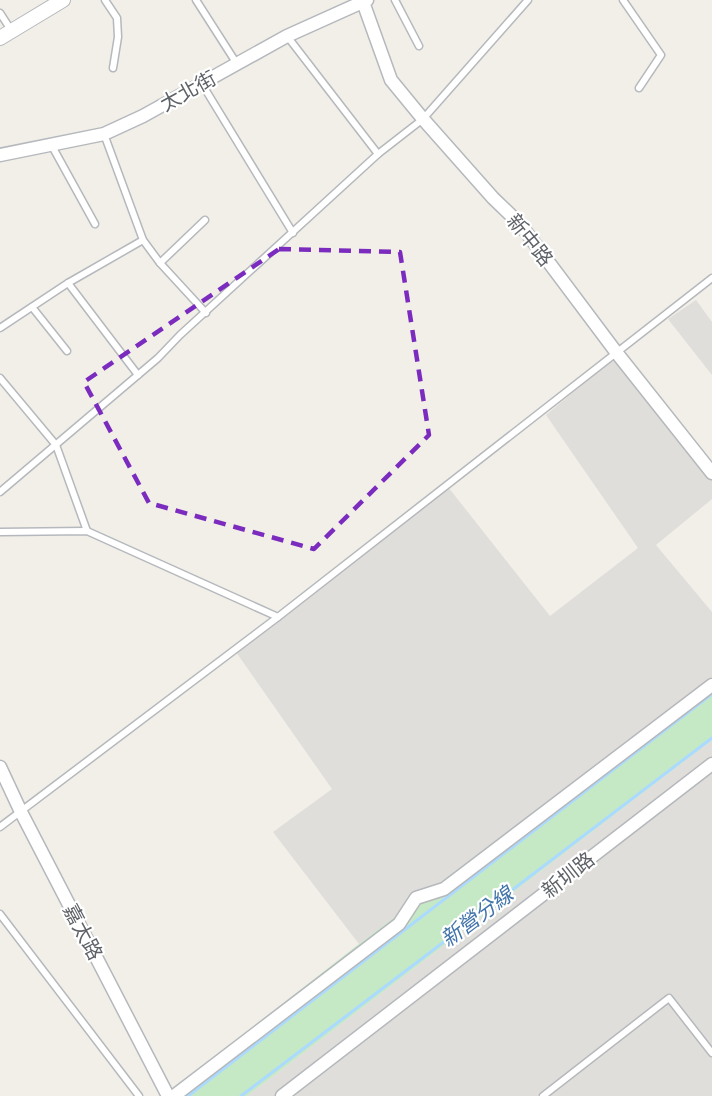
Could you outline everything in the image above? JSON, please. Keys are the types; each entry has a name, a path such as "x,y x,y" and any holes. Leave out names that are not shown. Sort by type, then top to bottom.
{"street":[{"path":"6,34 63,0"},
{"name":"太北街","path":"0,155 104,134 143,116 288,36 365,1"},
{"name":"新中路","path":"365,1 391,80 423,119 520,224 616,352 712,473"},
{"path":"174,1096 399,924 416,898 444,889 712,685"},
{"name":"新圳路","path":"282,1096 712,765"},
{"name":"嘉太路","path":"0,767 168,1096"}],"lane":[{"path":"105,0 117,18 118,37 112,68"},
{"path":"196,0 237,65"},
{"path":"395,0 418,45"},
{"path":"0,492 138,375 378,154 423,119 528,0"},
{"path":"623,0 661,55 639,88"},
{"path":"0,13 6,34"},
{"path":"288,36 378,154"},
{"path":"202,84 293,233"},
{"path":"104,134 142,240 206,313"},
{"path":"52,146 95,224"},
{"path":"160,263 205,220"},
{"path":"0,328 68,283 142,240"},
{"path":"0,827 278,617 712,278"},
{"path":"68,283 138,375"},
{"path":"32,307 67,351"},
{"path":"0,378 56,445 87,531"},
{"path":"0,532 87,531 278,617"},
{"path":"0,914 139,1096"},
{"path":"543,1096 669,998 712,1053"}],"highlighted area":[{"path":"279,249 400,252 429,435 314,549 149,503 84,382"}],"shaded area":[{"path":"696,300 712,322 712,375 668,319"},
{"path":"622,351 712,477 712,499 656,545 712,612 712,677 359,944 273,832 332,789 236,652 448,487 550,616 638,548 546,415"},
{"path":"712,740 712,1096 247,1096"}],"green space":[{"path":"712,677 712,740 247,1096 164,1096 359,944"}],"waterway":[{"path":"188,1096 712,694"},
{"name":"新營分線","path":"241,1096 712,738"}]}
